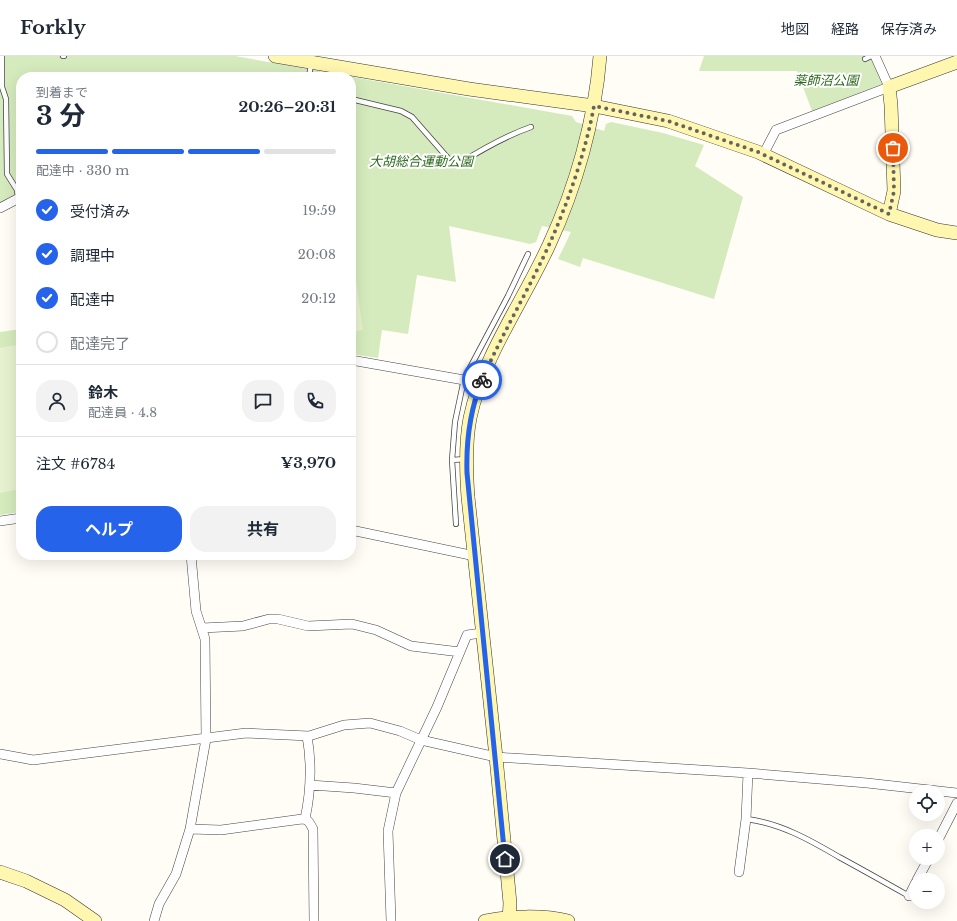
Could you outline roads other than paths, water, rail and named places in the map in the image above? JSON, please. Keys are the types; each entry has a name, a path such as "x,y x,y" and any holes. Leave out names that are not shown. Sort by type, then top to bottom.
{"street":[{"path":"275,56 469,89 594,106 668,121 763,155 889,214 937,230 957,234"},
{"path":"509,919 510,903 496,757 468,497 466,459 467,438 481,383 514,299 549,244 571,189 590,125 594,106 600,56"},
{"path":"875,56 889,87 894,191 889,214"},
{"path":"763,155 776,130 957,62"},
{"path":"0,208 16,200"},
{"path":"356,361 481,383"},
{"path":"0,521 16,519"},
{"path":"356,531 475,556"},
{"path":"154,921 159,904 176,874 190,829 206,739 206,639 196,611 191,560"},
{"path":"202,628 243,626 269,619 278,619 308,626 352,624 376,630 411,646 460,652"},
{"path":"391,921 388,831 396,793 448,682 466,635 482,633"},
{"path":"0,754 33,760 246,733 307,736 344,725 370,722 400,731 421,740 496,757 748,773 867,783 957,793"},
{"path":"305,819 310,785 310,764 307,736"},
{"path":"739,872 746,818 748,773"},
{"path":"310,785 396,793"},
{"path":"944,829 957,803"},
{"path":"190,829 221,830 305,819 309,822 313,829 314,921"},
{"path":"0,872 26,881 65,900 95,921"},
{"path":"485,921 546,918 568,921"}],"lane":[{"path":"2,56 2,87 6,99 7,174 16,188"},
{"path":"865,59 871,56"},
{"path":"310,72 311,62"},
{"path":"356,100 401,111 412,118 454,165 458,165 487,146 518,131 531,127"},
{"path":"456,524 452,460 455,422 464,379 514,299 528,254"},
{"path":"452,460 466,459"},
{"path":"455,498 468,497"},
{"path":"746,818 758,820 808,839 909,896"}],"park label":[{"name":"薬師沼公園","path":"826,80"},
{"name":"大胡総合運動公園","path":"421,161"}]}
